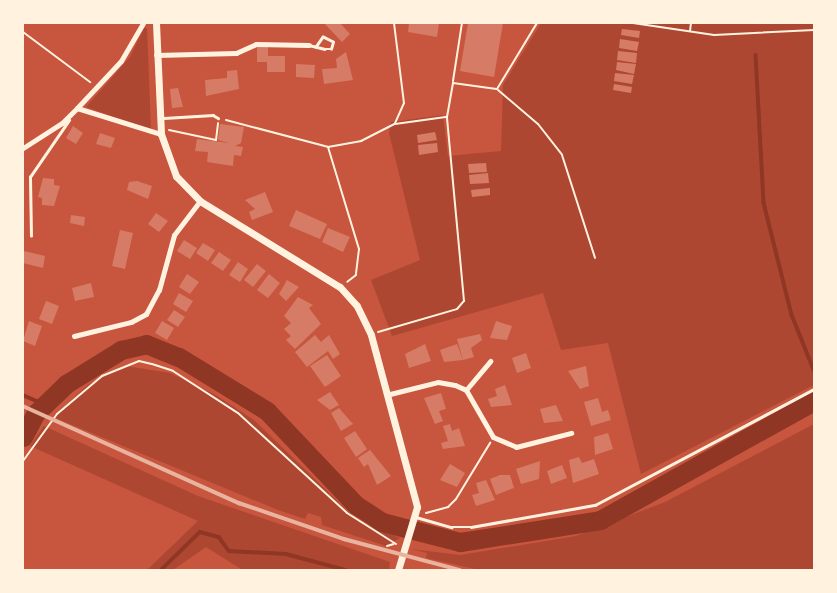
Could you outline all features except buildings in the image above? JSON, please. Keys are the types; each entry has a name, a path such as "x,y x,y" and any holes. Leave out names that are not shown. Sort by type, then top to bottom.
{"main road":[{"path":"156,23 159,119 176,176 200,201 340,287 357,306 371,334 414,486 414,519 398,570"}],"street":[{"path":"23,148 77,108 121,61 143,23"},
{"path":"156,55 236,53 256,44 309,45"},
{"path":"77,108 161,132"},
{"path":"74,336 131,322 146,314 159,290 174,235 200,201"},
{"path":"466,390 490,361"},
{"path":"390,394 438,382 466,390 493,437 516,447 571,433"}],"lane":[{"path":"309,45 316,47 331,49 334,42 323,37 316,47"},
{"path":"31,236 30,177 77,108"},
{"path":"159,119 212,115 218,118"},
{"path":"414,519 444,526 471,527 595,505 814,389"}],"path":[{"path":"394,23 404,103 395,124"},
{"path":"371,334 457,309 464,301 447,117 462,23"},
{"path":"498,89 537,23"},
{"path":"633,23 714,35 814,30"},
{"path":"690,32 691,23"},
{"path":"23,32 96,88"},
{"path":"453,83 498,89 538,124 562,155 595,258"},
{"path":"161,132 216,140 218,118 328,147 361,141 395,124 447,117"},
{"path":"328,147 359,249 356,275 340,287"},
{"path":"23,461 57,414 102,376 139,361 173,371 238,413 347,513 404,546"},
{"path":"414,519 448,507 456,499 493,437"},
{"path":"387,546 395,543"}],"shaded area":[{"path":"541,23 814,23 814,385 641,474 608,343 561,350 543,293 392,336 371,280 420,260 389,133 391,122 443,115 448,156 501,151 503,85"},
{"path":"144,28 147,28 151,130 86,107 130,57"},
{"path":"126,366 170,373 214,394 254,420 359,522 400,538 386,546 322,525 321,517 308,513 305,519 278,510 53,417 89,384"},
{"path":"814,424 814,570 479,570 426,558 427,553 411,549 460,555 576,536 665,502"},
{"path":"44,426 198,496 390,562 389,570 241,569 206,547 173,570 147,570 198,521 30,446"}],"waterway":[{"path":"756,55 764,203 792,315 814,370"},
{"path":"23,437 36,413 66,384 121,350 146,344 179,357 267,411 356,505 382,522 460,542 600,520 814,401"},
{"path":"23,395 45,405"},
{"path":"161,570 200,532 219,537 229,551 286,554 346,570"}],"railway":[{"path":"23,406 239,503 344,539 460,570"}]}
